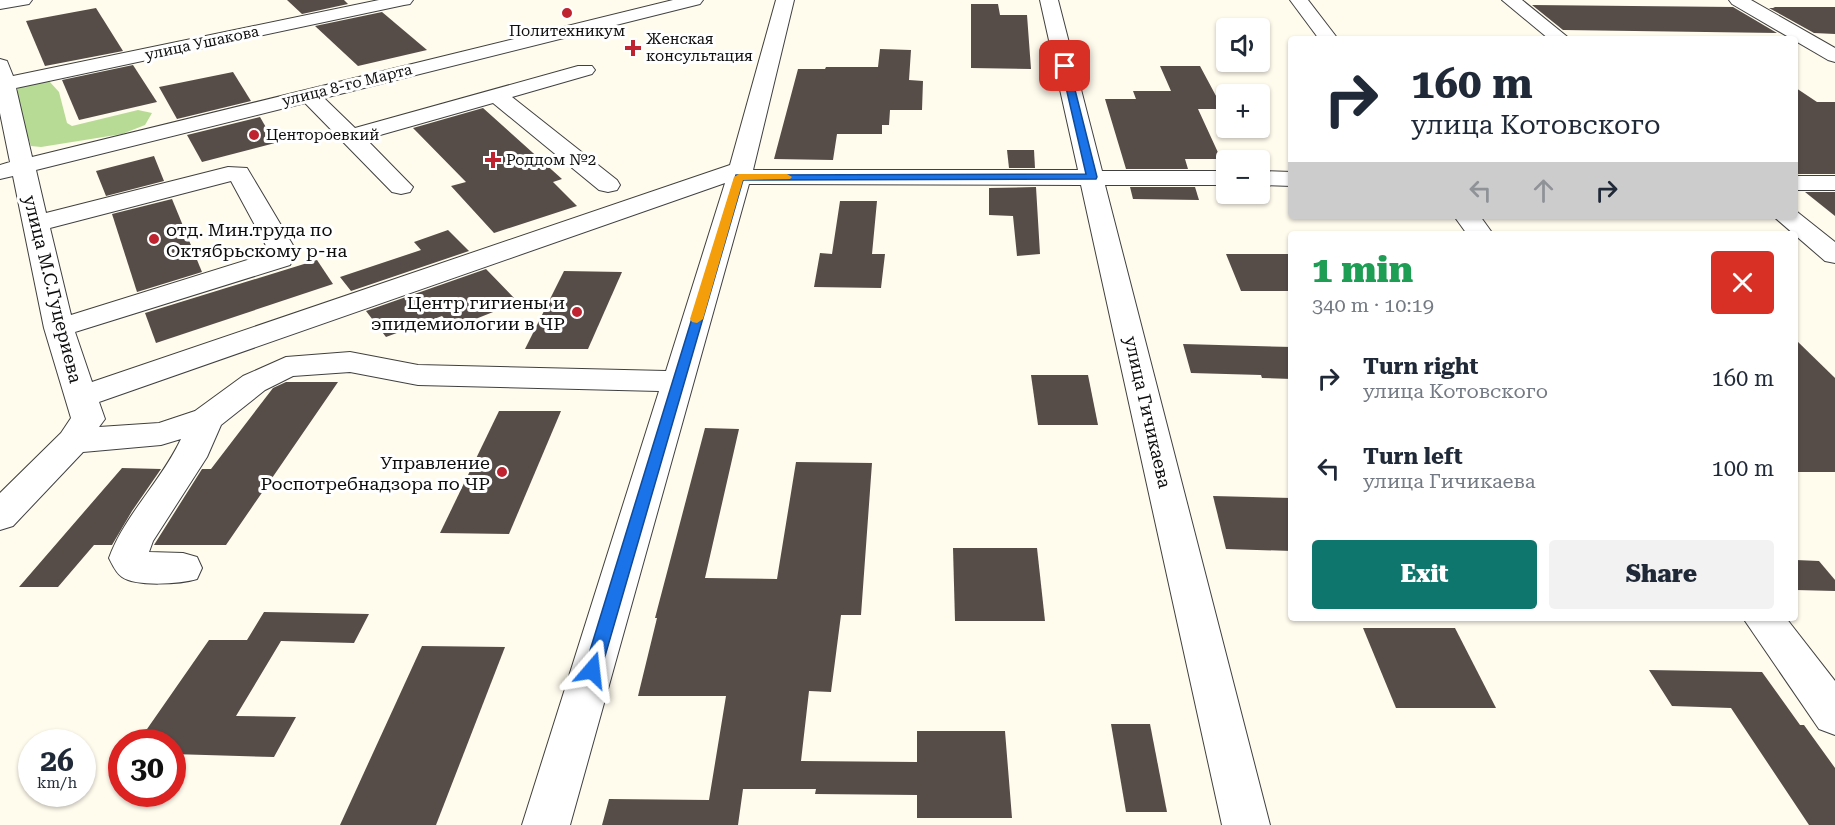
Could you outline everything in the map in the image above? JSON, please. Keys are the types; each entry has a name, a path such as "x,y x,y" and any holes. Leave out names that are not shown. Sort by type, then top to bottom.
{"street":[{"path":"0,4 23,0"},
{"name":"улица Ушакова","path":"1,78 404,0"},
{"name":"улица 8-го Марта","path":"11,169 694,0"},
{"path":"546,825 740,173 785,0"},
{"name":"улица Гичикаева","path":"1049,0 1246,825"},
{"path":"1299,0 1327,36"},
{"path":"1511,0 1557,36"},
{"path":"1738,0 1835,56"},
{"path":"351,136 585,70"},
{"name":"улица М.С.Гуцериева","path":"0,516 73,441 88,418 59,328 35,224 11,169 1,78"},
{"path":"309,95 401,187"},
{"path":"495,95 608,185"},
{"path":"35,224 239,173 284,252 280,259 59,328"},
{"path":"81,398 740,173 1216,178"},
{"path":"1270,178 1288,179"},
{"path":"1798,183 1835,183"},
{"path":"1790,219 1835,255"},
{"path":"73,441 161,434 207,419 254,382 286,367 350,362 418,375 678,381"},
{"path":"183,568 136,567 128,558 135,538 190,457 207,419"},
{"path":"1765,621 1835,715"}],"green space":[{"path":"49,81 59,92 67,123 72,126 138,110 152,113 145,125 122,134 41,147 31,146 15,99 19,85"}],"building":[{"path":"287,0 344,0 348,4 302,14"},
{"path":"971,4 998,4 1000,15 1027,15 1031,69 971,68"},
{"path":"1532,5 1733,7 1777,33 1563,30"},
{"path":"1773,7 1835,7 1835,34 1814,33 1769,8 1775,8"},
{"path":"96,8 123,51 45,66 26,21"},
{"path":"382,12 427,50 358,66 315,26"},
{"path":"880,49 911,50 909,80 923,81 922,110 890,110 889,125 882,125 882,134 837,134 833,160 774,159 798,69 878,67"},
{"path":"133,65 157,102 79,120 62,80"},
{"path":"1160,66 1200,66 1216,96 1216,109 1198,109 1217,150 1216,159 1185,159 1188,169 1126,169 1105,99 1136,99 1133,91 1171,91"},
{"path":"233,72 251,101 177,119 159,87"},
{"path":"1798,89 1817,102 1835,102 1835,174 1798,174"},
{"name":"Роддом №2","path":"483,108 562,179 553,182 577,206 494,233 451,186 466,182 413,128"},
{"path":"260,117 275,143 202,162 187,135"},
{"path":"1007,150 1034,150 1035,168 1009,168"},
{"path":"154,156 164,181 106,196 96,171"},
{"path":"1036,187 1040,254 1017,256 1013,216 989,215 989,188"},
{"path":"1130,187 1195,187 1199,200 1133,199"},
{"path":"1805,192 1835,192 1835,216"},
{"name":"отд. Мин.труда по Октябрьскому р-на","path":"172,199 202,272 137,292 112,214"},
{"path":"840,201 877,201 872,254 885,254 881,288 814,287 820,253 832,254"},
{"path":"448,230 469,251 351,291 340,277 421,250 414,242"},
{"path":"1226,254 1288,254 1288,291 1241,291"},
{"path":"317,260 333,284 156,343 145,313"},
{"path":"486,269 518,302 453,328 442,316 386,337 366,311"},
{"path":"564,271 622,272 588,349 525,349"},
{"path":"1798,342 1835,378 1835,472 1798,472"},
{"path":"1183,344 1288,347 1288,379 1262,378 1261,375 1191,373"},
{"path":"1031,375 1088,375 1098,425 1038,425"},
{"path":"286,382 338,382 226,545 154,545 202,469 211,469 273,388"},
{"name":"Управление Роспотребнадзора по ЧР","path":"499,411 561,411 509,534 440,533"},
{"path":"705,428 739,429 705,578 777,579 796,462 872,463 861,615 841,615 831,692 809,691 801,761 917,762 917,731 1005,731 1012,818 917,818 917,795 815,794 816,789 743,789 738,825 602,825 609,799 709,800 726,696 638,696 657,618 655,618"},
{"path":"122,468 161,469 112,545 94,545 58,587 19,587"},
{"path":"1213,496 1288,498 1288,551 1226,549"},
{"path":"953,548 1037,548 1045,621 955,621"},
{"path":"1798,560 1819,561 1835,580 1835,591 1798,590"},
{"path":"264,612 369,614 354,643 281,641 236,716 296,717 274,757 186,754 186,729 147,729 209,640 247,640"},
{"path":"1363,628 1455,628 1496,708 1396,708"},
{"path":"422,646 505,647 436,825 340,825"},
{"path":"1649,670 1762,672 1800,725 1804,725 1835,768 1835,825 1809,825 1731,708 1672,706"},
{"path":"1111,724 1150,724 1167,812 1126,812"}],"slow traffic":[{"path":"697,319 739,177 787,177"}],"place":[{"name":"Политехникум","path":"567,13"},
{"name":"Женская консультация","path":"633,48"},
{"name":"Центороевкий","path":"254,135"},
{"name":"Роддом №2","path":"493,160"},
{"name":"отд. Мин.труда по Октябрьскому р-на","path":"154,239"},
{"name":"Центр гигиены и эпидемиологии в ЧР","path":"577,312"},
{"name":"Управление Роспотребнадзора по ЧР","path":"502,472"}],"route":[{"path":"592,670 739,177 1092,177 1065,66"}]}
